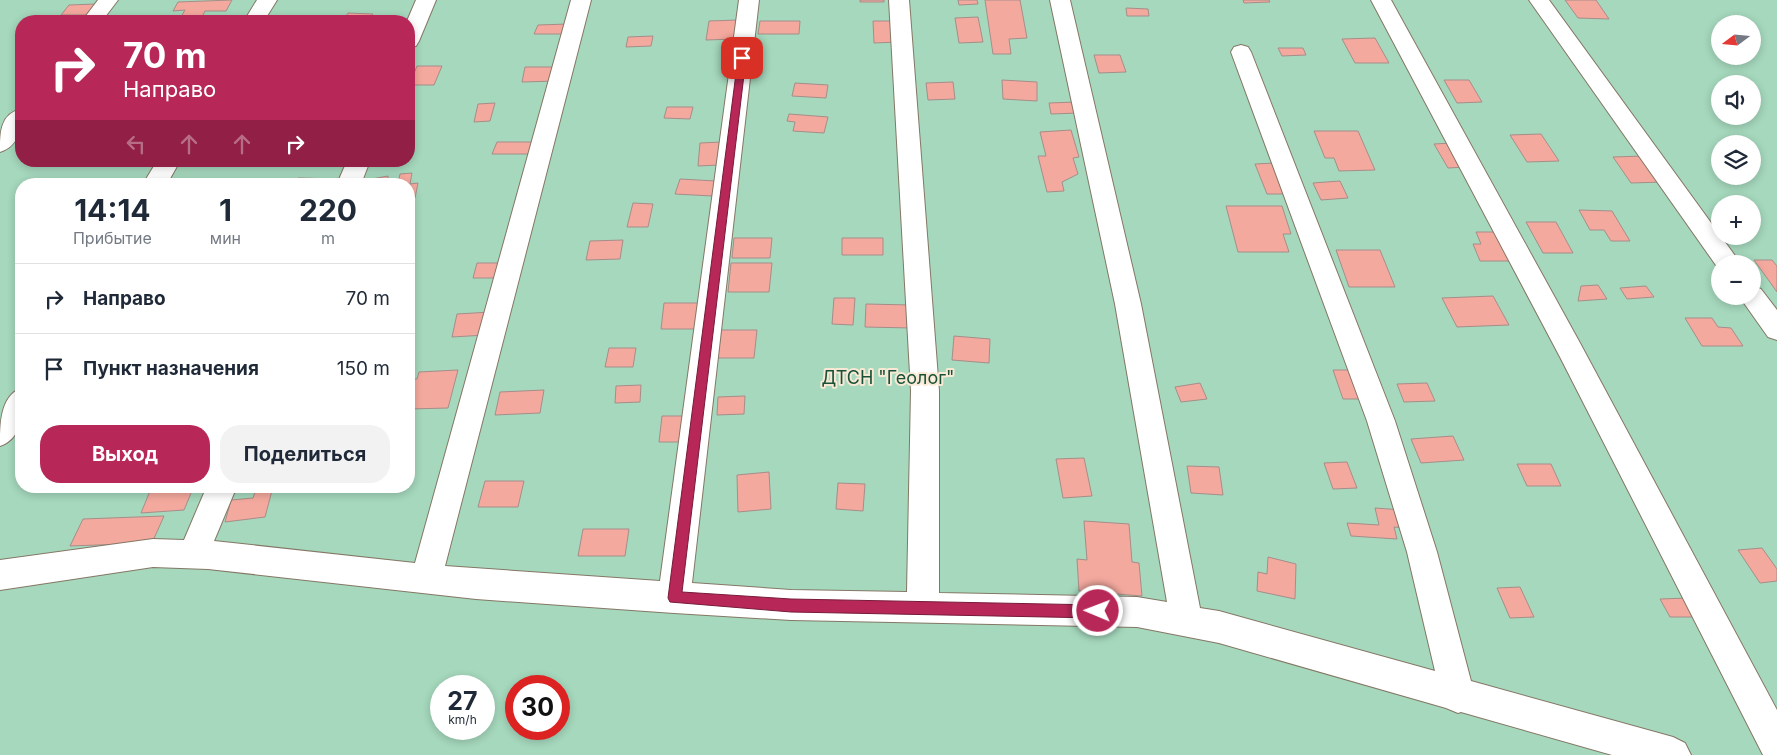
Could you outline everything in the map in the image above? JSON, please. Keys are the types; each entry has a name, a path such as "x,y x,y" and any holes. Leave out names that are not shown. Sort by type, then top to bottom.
{"street":[{"path":"97,15 108,0"},
{"path":"258,15 267,0"},
{"path":"415,27 426,0"},
{"path":"426,579 581,0"},
{"path":"674,598 749,0"},
{"path":"899,0 925,391 923,608"},
{"path":"1060,0 1128,304 1186,621"},
{"path":"1381,0 1570,351 1777,745"},
{"path":"1538,0 1722,255"},
{"path":"1241,52 1381,421 1422,552 1458,696"},
{"path":"0,144 15,124"},
{"path":"159,178 165,167"},
{"path":"1759,305 1777,330"},
{"path":"0,434 15,410"},
{"path":"193,555 219,493"},
{"path":"0,574 153,553 208,555 476,584 674,598 791,605 1137,612 1219,627 1458,696 1673,755"}],"green space":[{"name":"ДТСН \"Геолог\"","path":"0,0 1777,0 1777,755 0,755"}],"building":[{"path":"232,0 226,11 205,11 203,15 182,15 185,10 173,11 178,2"},
{"path":"860,0 884,0 884,2 860,2"},
{"path":"958,0 977,0 978,4 959,5"},
{"path":"985,0 1020,0 1027,38 1009,39 1011,54 993,54"},
{"path":"1243,0 1269,0 1270,2 1244,3"},
{"path":"1565,0 1596,0 1609,19 1578,18"},
{"path":"96,4 88,15 61,15 69,5"},
{"path":"1126,8 1148,9 1149,16 1127,16"},
{"path":"348,13 373,14 372,15 347,15"},
{"path":"978,17 983,42 959,43 955,18"},
{"path":"738,20 736,39 706,40 709,21"},
{"path":"760,21 800,21 799,34 758,34"},
{"path":"873,21 897,21 899,42 874,43"},
{"path":"568,24 565,34 534,34 538,25"},
{"path":"653,36 651,46 626,47 628,37"},
{"path":"1375,38 1389,63 1355,63 1342,39"},
{"path":"1278,48 1303,48 1306,55 1282,56"},
{"path":"1094,55 1120,55 1126,72 1099,73"},
{"path":"417,66 442,66 434,85 415,85"},
{"path":"525,67 559,67 556,81 522,82"},
{"path":"1002,80 1037,82 1037,101 1003,99"},
{"path":"1444,80 1469,80 1482,102 1457,103"},
{"path":"953,82 955,99 928,100 926,83"},
{"path":"795,83 828,85 826,98 792,96"},
{"path":"1077,102 1079,113 1051,114 1049,103"},
{"path":"495,103 490,121 474,122 478,104"},
{"path":"667,107 693,107 690,119 664,118"},
{"path":"789,114 828,117 824,133 793,131 795,122 787,121"},
{"path":"1071,130 1079,157 1073,158 1078,174 1062,182 1064,191 1047,192 1038,156 1046,156 1040,132"},
{"path":"1314,131 1358,131 1375,170 1339,171 1334,158 1325,158"},
{"path":"1541,134 1559,161 1527,162 1510,135"},
{"path":"497,142 538,142 534,154 492,154"},
{"path":"722,142 719,165 698,166 700,143"},
{"path":"1452,143 1466,167 1448,168 1434,144"},
{"path":"1644,156 1664,182 1631,183 1613,157"},
{"path":"1276,163 1289,194 1267,194 1255,164"},
{"path":"412,173 411,178 399,178 400,174"},
{"path":"680,179 716,181 712,196 675,194"},
{"path":"1340,181 1348,198 1321,200 1313,183"},
{"path":"415,183 418,183 415,198"},
{"path":"633,203 653,204 648,227 627,227"},
{"path":"1226,206 1282,206 1291,234 1283,234 1289,252 1238,252"},
{"path":"1579,210 1612,211 1630,241 1611,241 1604,230 1590,230"},
{"path":"1526,222 1556,222 1573,253 1543,253"},
{"path":"1476,232 1502,232 1517,261 1480,261 1473,244 1481,244"},
{"path":"734,238 772,238 770,258 732,258"},
{"path":"842,238 883,238 883,255 842,255"},
{"path":"623,240 620,259 586,260 590,241"},
{"path":"1336,250 1380,250 1395,287 1349,287"},
{"path":"1761,260 1772,260 1777,266 1777,292 1761,270"},
{"path":"477,263 505,263 500,278 473,278"},
{"path":"731,263 772,263 769,292 728,292"},
{"path":"1598,285 1607,299 1578,301 1581,286"},
{"path":"1646,286 1654,297 1627,299 1620,288"},
{"path":"1493,296 1509,325 1457,327 1442,298"},
{"path":"834,298 855,298 853,325 832,324"},
{"path":"664,303 704,303 701,329 661,329"},
{"path":"866,304 911,305 911,328 865,327"},
{"path":"491,312 486,335 452,337 457,314"},
{"path":"1685,318 1712,318 1718,327 1731,328 1743,346 1702,346"},
{"path":"721,330 757,330 754,358 718,358"},
{"path":"954,336 990,339 989,363 952,360"},
{"path":"609,348 636,348 633,367 605,367"},
{"path":"458,370 448,408 415,409 415,379 417,379 419,372"},
{"path":"1333,370 1354,370 1364,399 1343,399"},
{"path":"1200,383 1207,399 1181,402 1175,387"},
{"path":"1427,383 1435,401 1404,402 1397,384"},
{"path":"641,385 640,402 615,403 616,386"},
{"path":"544,390 540,413 495,415 500,392"},
{"path":"745,396 744,414 717,415 718,397"},
{"path":"662,416 690,416 687,442 659,442"},
{"path":"1453,436 1464,460 1421,463 1411,439"},
{"path":"1084,458 1092,496 1063,498 1056,459"},
{"path":"1347,462 1357,488 1333,489 1324,463"},
{"path":"1517,464 1551,464 1561,486 1527,486"},
{"path":"1187,466 1219,467 1223,495 1191,493"},
{"path":"769,472 771,509 738,512 737,475"},
{"path":"485,481 524,481 518,507 478,507"},
{"path":"838,483 865,484 863,511 836,509"},
{"path":"149,493 191,493 184,510 141,513"},
{"path":"255,493 271,493 265,517 225,522 231,500 253,498"},
{"path":"1375,508 1402,510 1407,528 1394,527 1397,539 1351,536 1347,523 1379,525"},
{"path":"164,516 152,543 70,546 83,519"},
{"path":"1084,521 1129,524 1132,562 1139,563 1142,596 1079,591 1077,559 1087,560"},
{"path":"583,529 629,529 625,556 578,556"},
{"path":"1762,548 1777,569 1777,581 1760,583 1738,550"},
{"path":"1268,557 1296,564 1295,599 1257,591 1258,572 1267,574"},
{"path":"1520,587 1534,617 1510,618 1497,588"},
{"path":"1688,598 1697,617 1670,617 1660,599"}],"route":[{"path":"742,58 674,598 791,605 1098,611"}]}
